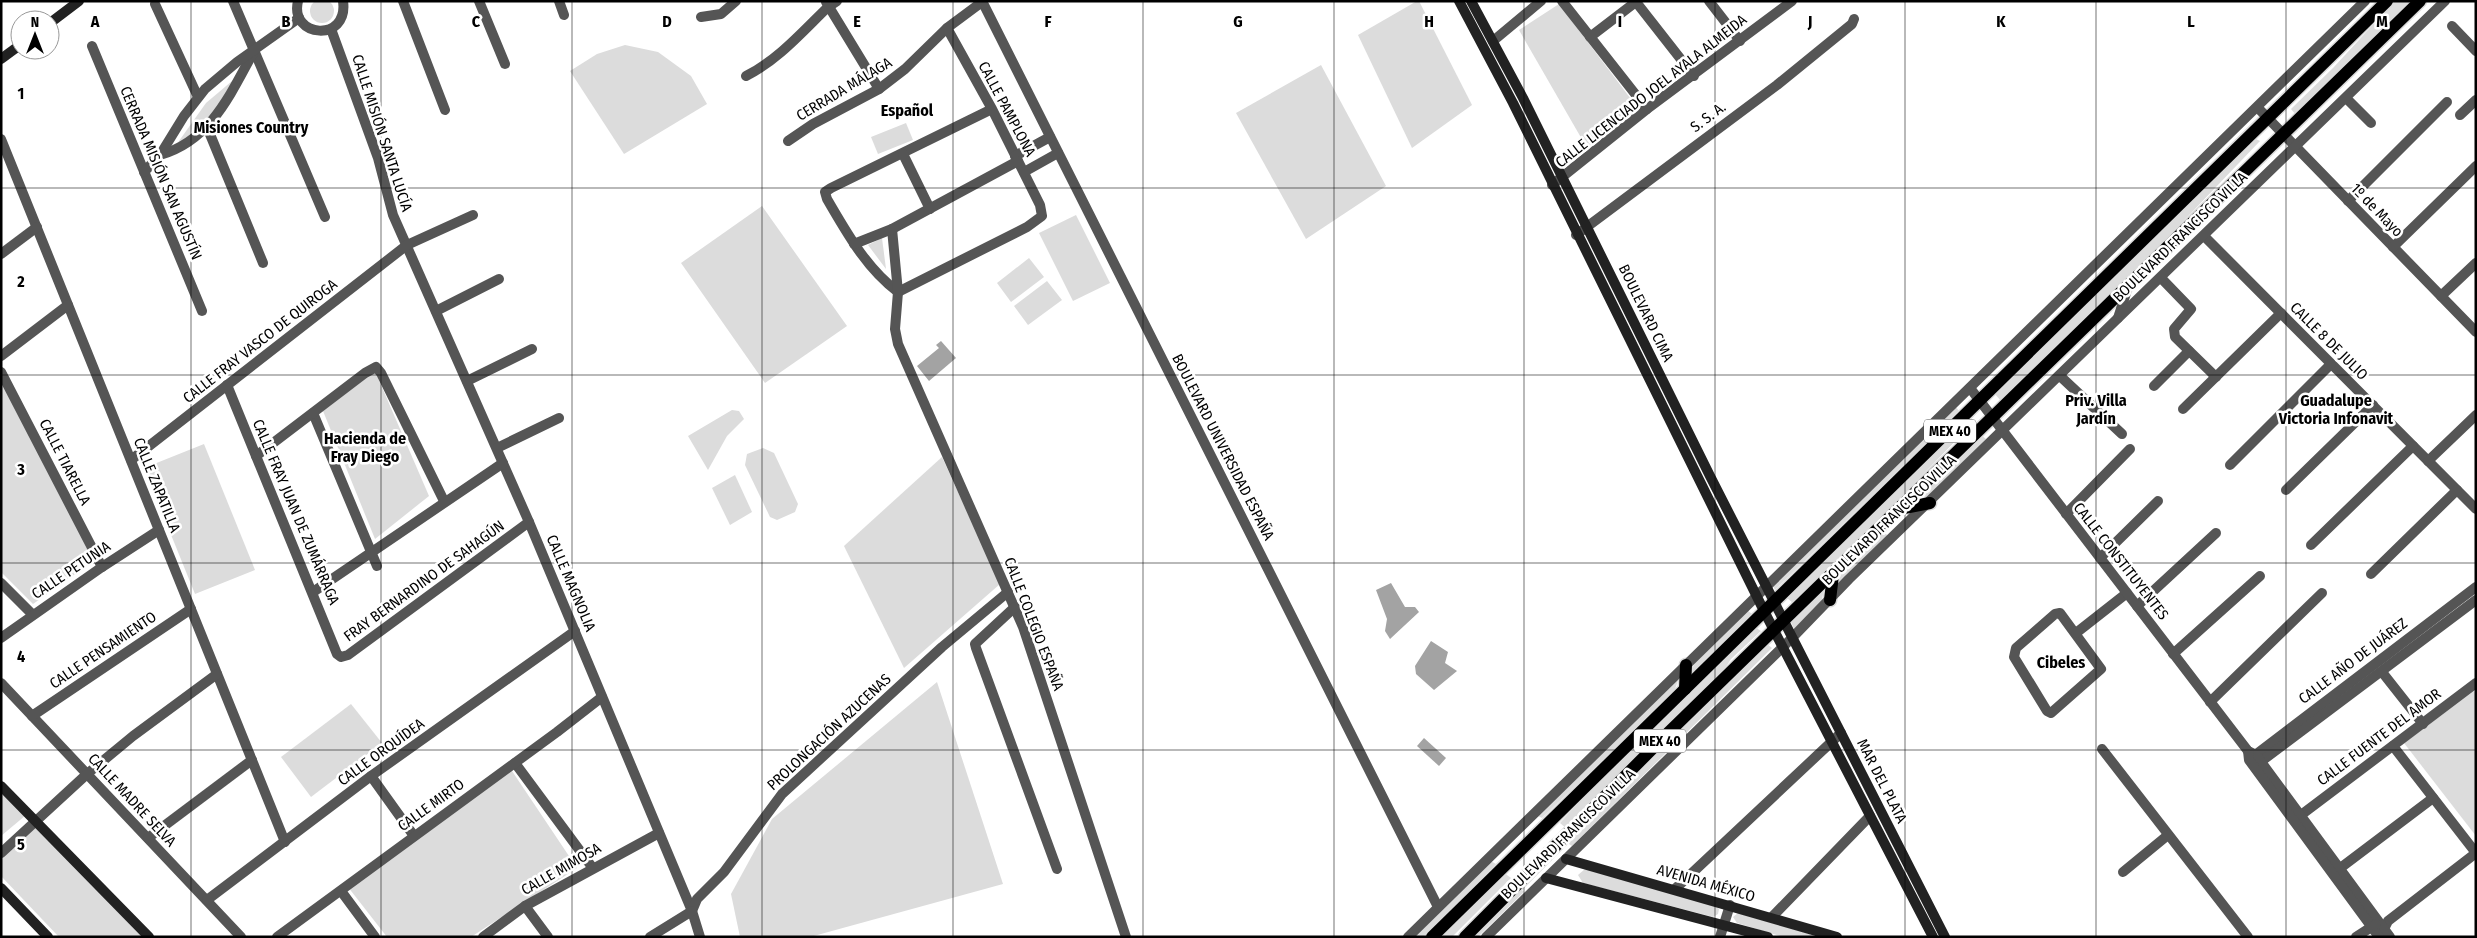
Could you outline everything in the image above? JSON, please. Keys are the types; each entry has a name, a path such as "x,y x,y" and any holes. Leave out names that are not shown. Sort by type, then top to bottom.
{"main road":[{"path":"60,15 79,1"},
{"name":"BOULEVARD CIMA","path":"1459,1 1513,102 1576,235 1774,632 1933,937"},
{"name":"BOULEVARD CIMA","path":"1471,1 1587,227 1792,638"},
{"name":"BOULEVARD FRANCISCO VILLA","path":"1432,937 2388,1"},
{"name":"BOULEVARD FRANCISCO VILLA","path":"1464,937 1669,732 1774,632 2420,1"},
{"path":"1899,509 1930,503"},
{"path":"1830,600 1832,575"},
{"name":"MAR DEL PLATA","path":"1792,638 1945,937"},
{"path":"1685,689 1686,665"},
{"path":"1,786 76,860 149,937"},
{"name":"AVENIDA MÉXICO","path":"1566,859 1837,937"},
{"path":"1546,878 1768,937"},
{"path":"1,888 48,937"}],"street":[{"path":"233,1 324,217"},
{"path":"298,1 297,12 299,18 306,27 314,30 331,29 341,20 344,12 343,1"},
{"path":"402,1 445,110"},
{"path":"479,1 505,64"},
{"path":"559,1 564,15"},
{"path":"701,18 721,14 736,1"},
{"path":"1493,41 1541,1"},
{"path":"1562,1 1648,109"},
{"path":"1709,1 1740,40"},
{"path":"1408,937 2258,108 2365,1"},
{"name":"BOULEVARD FRANCISCO VILLA","path":"1486,937 2445,1"},
{"name":"CERRADA MÁLAGA","path":"788,141 813,124 879,89 905,69 947,28 982,2"},
{"name":"BOULEVARD UNIVERSIDAD ESPAÑA","path":"982,2 1438,907"},
{"path":"1590,37 1637,2 1694,76"},
{"path":"746,76 763,68 782,52 830,3 879,89"},
{"name":"CALLE LICENCIADO JOEL AYALA ALMEIDA","path":"1552,185 1787,3"},
{"path":"155,4 198,97"},
{"path":"144,172 160,155 198,97 218,77 299,18"},
{"name":"S. S. A.","path":"1576,235 1777,85 1852,24 1854,19"},
{"path":"2452,26 2476,51"},
{"name":"CALLE PAMPLONA","path":"898,292 1028,227 1042,218 1040,205 1017,158 947,28"},
{"name":"CALLE MISIÓN SANTA LUCÍA","path":"331,29 378,158 392,215 407,245"},
{"name":"CERRADA MISIÓN SAN AGUSTÍN","path":"92,46 202,311"},
{"path":"160,155 182,147 208,127 228,100 254,51"},
{"path":"2346,98 2371,123"},
{"path":"2460,115 2476,100"},
{"path":"2348,201 2447,102"},
{"name":"1º de Mayo","path":"2258,108 2476,332"},
{"path":"898,292 881,279 854,244 827,199 825,192 992,109"},
{"path":"208,127 263,263"},
{"path":"854,244 892,229 930,209 1050,137"},
{"name":"CALLE ZAPATILLA","path":"2,143 285,842"},
{"path":"1024,172 1058,153"},
{"path":"903,154 930,209"},
{"path":"2393,247 2476,166"},
{"name":"CALLE FRAY VASCO DE QUIROGA","path":"131,460 407,245 473,215"},
{"path":"1,254 37,228"},
{"path":"892,229 898,292"},
{"path":"2117,268 2129,234"},
{"name":"CALLE 8 DE JULIO","path":"2204,236 2475,506"},
{"name":"CALLE MAGNOLIA","path":"407,245 529,522 692,912 700,937"},
{"path":"2441,296 2476,263"},
{"path":"2161,278 2191,309 2173,332 2189,351 2216,377"},
{"path":"436,311 499,280"},
{"path":"2116,321 2128,287"},
{"name":"CALLE COLEGIO ESPAÑA","path":"898,292 895,329 898,344 1015,606 1126,937"},
{"path":"1,356 68,305"},
{"path":"2183,409 2281,313"},
{"path":"467,381 532,349"},
{"path":"2154,386 2189,351"},
{"path":"2230,465 2331,364"},
{"path":"256,456 365,373 378,368 444,501"},
{"name":"CALLE TIARELLA","path":"1,372 102,567"},
{"path":"2060,376 2122,434"},
{"name":"CALLE FRAY JUAN DE ZUMÁRRAGA","path":"227,385 336,651"},
{"name":"CALLE CONSTITUYENTES","path":"1970,388 2254,759 2380,930"},
{"path":"2286,490 2373,405"},
{"path":"312,413 377,566"},
{"path":"2428,461 2476,415"},
{"path":"497,448 559,418"},
{"path":"2312,545 2413,446"},
{"path":"2066,514 2130,449"},
{"path":"313,592 444,501 503,463"},
{"path":"2371,574 2457,490"},
{"path":"2100,558 2158,501"},
{"name":"FRAY BERNARDINO DE SAHAGÚN","path":"336,651 341,657 348,655 529,522"},
{"name":"CALLE PETUNIA","path":"1,638 32,614 159,530"},
{"path":"2137,606 2216,532"},
{"path":"2174,654 2260,576"},
{"path":"1,583 32,614"},
{"name":"CALLE AÑO DE JUÁREZ","path":"2254,759 2476,587"},
{"name":"PROLONGACIÓN AZUCENAS","path":"692,912 697,898 724,872 782,794 942,647 1008,592"},
{"path":"2076,633 2127,593"},
{"path":"2210,702 2322,593"},
{"name":"CALLE AÑO DE JUÁREZ","path":"2254,759 2382,672 2476,600"},
{"path":"1015,606 975,644 1057,869"},
{"name":"CALLE PENSAMIENTO","path":"32,716 191,609"},
{"path":"2058,613 2061,614 2076,633 2101,668 2051,713 2047,712 2014,657 2014,652 2016,648 2058,613"},
{"name":"CALLE ORQUÍDEA","path":"207,900 371,776 575,631"},
{"path":"2382,672 2422,724"},
{"path":"1,853 87,774 156,718 217,674"},
{"name":"CALLE MADRE SELVA","path":"1,683 241,937"},
{"name":"CALLE FUENTE DEL AMOR","path":"2301,816 2475,685"},
{"name":"CALLE MIRTO","path":"277,937 515,763 602,696"},
{"path":"1675,890 1841,733"},
{"path":"2356,937 2380,930 2476,853 2393,746"},
{"path":"2102,749 2248,937"},
{"name":"CALLE CONSTITUYENTES","path":"2254,759 2301,816 2340,869 2380,930"},
{"path":"148,838 252,760"},
{"path":"515,763 592,867"},
{"path":"371,776 414,836"},
{"path":"2340,869 2433,798"},
{"path":"1772,917 1870,816"},
{"name":"CALLE MIMOSA","path":"483,937 525,906 592,867 659,833"},
{"path":"2123,872 2168,835"},
{"path":"341,892 375,937"},
{"path":"1720,937 1730,905"},
{"path":"525,906 548,937"},
{"path":"650,937 692,912"}],"shaded area":[{"path":"322,-1 327,0 333,6 333,16 327,22 322,23 317,22 311,16 310,11 311,6 317,0"},
{"path":"1419,1 1472,105 1412,148 1358,35"},
{"path":"2395,1 2413,1 2296,115 2291,109 2333,68"},
{"path":"1559,4 1637,107 1587,148 1519,30"},
{"path":"625,45 658,52 691,76 707,104 624,154 570,71 597,54"},
{"path":"1321,65 1386,186 1306,239 1236,113"},
{"path":"238,76 214,114 174,148 206,103"},
{"path":"906,123 913,140 878,154 871,137"},
{"path":"2256,139 2260,141 2172,233 2001,401 1995,394 2060,328"},
{"path":"762,206 847,326 765,383 681,263"},
{"path":"1076,215 1110,283 1073,301 1039,233"},
{"path":"882,238 886,269 868,245"},
{"path":"1029,258 1044,277 1011,302 997,283"},
{"path":"1047,281 1062,300 1028,325 1014,306"},
{"path":"941,341 956,358 929,381 917,366 939,348 936,345"},
{"path":"375,371 429,496 375,539 323,411"},
{"path":"1,373 95,560 33,604 1,572"},
{"path":"1955,406 1959,411 1775,590 1773,586"},
{"path":"732,410 739,411 744,419 727,436 708,470 688,436"},
{"path":"1961,419 1971,425 1869,530 1793,603 1787,598 1809,578 1823,558"},
{"path":"1981,435 1986,439 1926,499 1913,501"},
{"path":"204,444 255,570 195,594 144,468"},
{"path":"763,448 774,453 798,504 795,512 777,520 770,517 745,465 747,454"},
{"path":"942,457 1000,584 904,668 844,546"},
{"path":"735,475 752,512 730,525 712,488"},
{"path":"1883,531 1888,536 1834,589 1836,579"},
{"path":"1391,583 1405,607 1415,607 1419,612 1390,639 1385,631 1387,619 1376,590"},
{"path":"1824,590 1821,603 1794,629 1791,622"},
{"path":"1747,610 1752,614 1690,676 1695,662"},
{"path":"1756,628 1761,631 1731,659 1722,673 1567,829 1560,823 1610,768"},
{"path":"1431,641 1448,652 1445,663 1457,671 1434,690 1416,674 1415,666"},
{"path":"1767,644 1772,648 1572,846 1566,842"},
{"path":"1680,675 1674,692 1542,818 1538,816"},
{"path":"937,682 1003,884 810,937 740,937 731,894 772,819"},
{"path":"2474,691 2476,694 2476,836 2404,743"},
{"path":"351,704 382,743 311,797 281,757"},
{"path":"1424,738 1446,758 1439,766 1417,746"},
{"path":"510,768 577,868 471,937 387,937 348,887"},
{"path":"1,790 26,815 1,836"},
{"path":"36,826 142,937 59,937 1,876 1,855"},
{"path":"1489,860 1496,864 1423,937 1413,937"},
{"path":"1585,869 1716,906 1719,909 1718,914 1713,917 1583,883 1578,875"},
{"path":"1503,872 1511,878 1452,937 1437,937"},
{"path":"1520,888 1524,892 1478,937 1469,937"},
{"path":"1738,913 1820,937 1783,937 1737,923 1733,917"}],"district":[{"name":"Español","path":"907,110"},
{"name":"Misiones Country","path":"251,127"},
{"name":"Priv. Villa Jardín","path":"2096,409"},
{"name":"Guadalupe Victoria Infonavit","path":"2336,409"},
{"name":"Hacienda de Fray Diego","path":"365,447"},
{"name":"Cibeles","path":"2061,662"}]}
